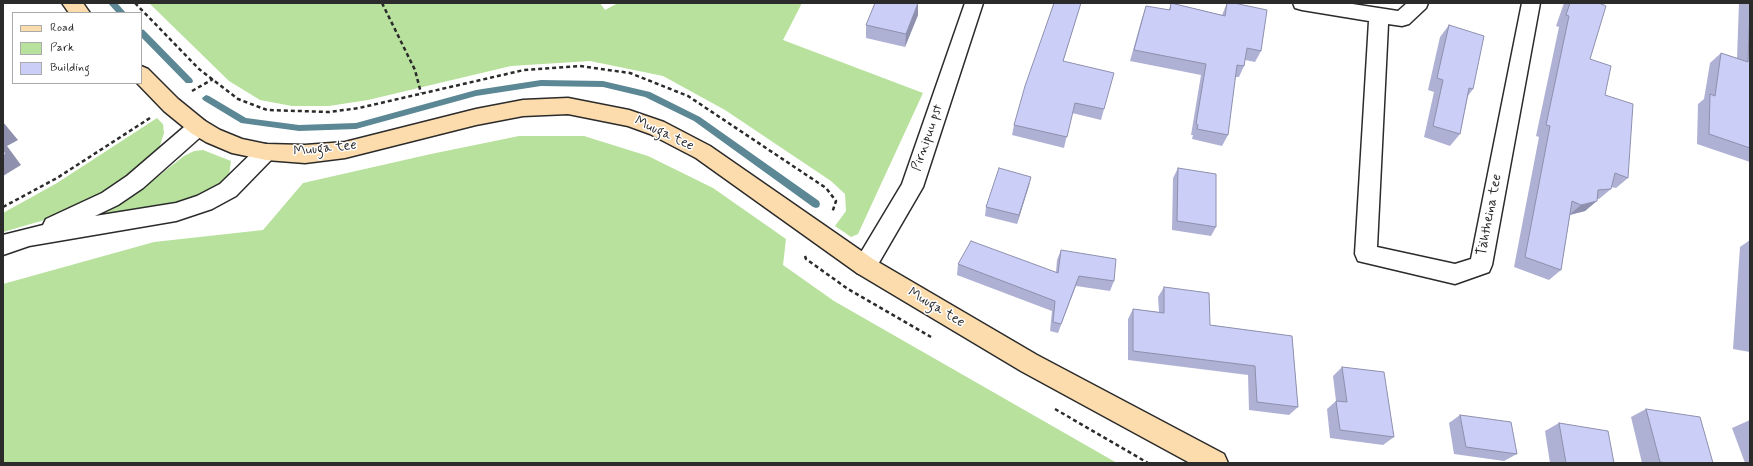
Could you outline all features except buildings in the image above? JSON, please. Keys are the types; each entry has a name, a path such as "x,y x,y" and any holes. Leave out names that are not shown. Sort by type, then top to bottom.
{"main road":[{"path":"71,3 80,12"},
{"name":"Muuga tee","path":"142,75 170,105 198,127 213,136 239,147 266,152 305,154 345,150 476,117 523,108 568,106 629,118 657,128 703,152 865,266 1029,363 1215,463"}],"street":[{"name":"Pirnipuu pst","path":"865,266 912,187 974,3"},
{"path":"1302,3 1402,18 1419,3"},
{"name":"Tähtheina tee","path":"1379,15 1366,254 1455,274 1481,265 1531,3"},
{"path":"30,238 110,199 135,182 198,127"},
{"path":"3,245 30,238 176,212 204,203 228,190 266,152"}],"path":[{"path":"135,3 199,69 213,79 190,93"},
{"path":"382,3 415,70 421,93"},
{"path":"3,206 57,178 155,114"}],"green space":[{"path":"149,3 600,3 605,10 618,3 802,3 783,40 923,93 858,234 851,237 835,226 846,211 845,194 831,181 725,110 663,76 590,61 511,66 368,100 329,106 292,106 260,100 229,81"},
{"path":"157,118 163,124 164,133 160,146 149,163 98,198 48,219 3,232 3,213 57,183"},
{"path":"519,136 584,136 648,156 713,188 786,239 783,265 834,301 1117,463 3,463 3,284 154,242 263,230 303,183"},
{"path":"203,150 231,161 229,175 219,185 188,200 102,215 138,192 184,156 194,151"}],"waterway":[{"path":"112,3 121,12"},
{"path":"142,33 189,81"},
{"path":"206,98 244,121 299,128 356,126 476,93 541,83 603,84 647,94 697,119 816,204"}]}
